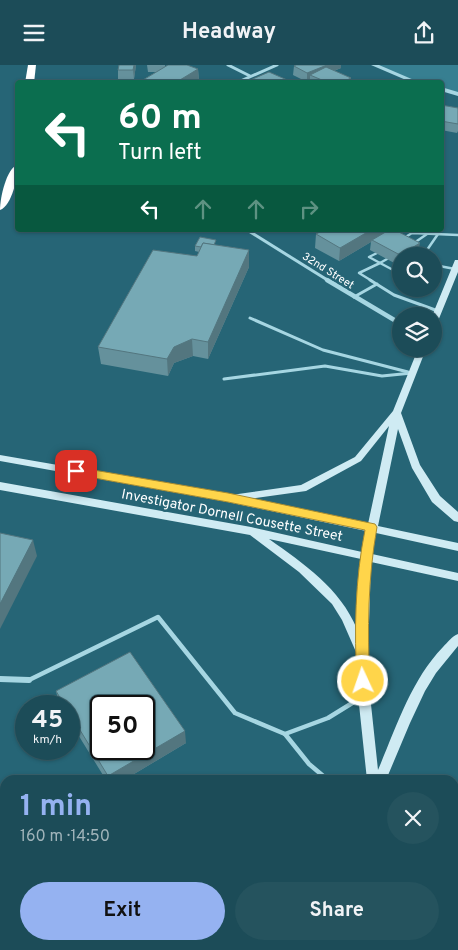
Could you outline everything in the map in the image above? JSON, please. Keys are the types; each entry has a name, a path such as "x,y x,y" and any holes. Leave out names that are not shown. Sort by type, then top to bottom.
{"highway":[{"path":"30,80 32,65"},
{"path":"0,207 15,174"}],"main road":[{"path":"440,307 456,265"},
{"path":"372,775 364,695 362,653 366,557 397,412 419,357"},
{"path":"228,497 303,488 311,484 358,459 397,412"},
{"path":"397,412 415,466 436,499 458,517"},
{"name":"Investigator Dornell Cousette Street","path":"0,458 228,497 458,547"},
{"name":"Investigator Dornell Cousette Street","path":"0,486 251,531 458,577"},
{"path":"251,531 303,570 323,588 345,613 362,653"},
{"path":"382,775 426,676 440,656 458,639"}],"street":[{"path":"228,65 250,76"},
{"path":"242,80 277,65"},
{"path":"374,65 412,80"},
{"path":"444,90 458,94"},
{"name":"32nd Street","path":"250,232 392,319"},
{"path":"0,679 29,680"}],"lane":[{"path":"398,242 412,233 458,235"},
{"path":"408,247 428,233"},
{"path":"430,247 438,234"},
{"path":"376,253 369,257 392,269"},
{"path":"387,259 359,273 394,295 427,307"},
{"path":"442,265 456,265"},
{"path":"354,297 376,284"},
{"path":"250,318 324,350 412,373"},
{"path":"224,379 325,366 382,376 412,373"},
{"path":"29,680 158,617 235,713 285,733 309,764 322,775"},
{"path":"285,733 328,718 364,695"}],"shaded area":[{"path":"374,65 458,65 458,94 444,90 444,80 414,80"}],"building":[{"path":"119,65 134,65 133,70 118,70"},
{"path":"168,65 187,65 198,69 180,80 143,80"},
{"path":"327,65 307,73 294,66"},
{"path":"326,67 351,78 347,80 322,80 310,75"},
{"path":"269,72 287,80 250,80"},
{"path":"444,106 458,108 458,124 444,122"},
{"path":"320,232 368,232 340,248 316,234"},
{"path":"386,232 399,232 420,243 413,247 392,247 392,251 372,240"},
{"path":"200,237 216,240 214,245 203,243 201,247 195,246"},
{"path":"203,243 249,250 208,342 192,339 174,347 167,359 98,347 153,250 197,256"},
{"path":"0,533 33,540 0,604"},
{"path":"130,652 185,731 155,749 155,695 90,695 90,746 80,730 80,695 58,695 56,691"},
{"path":"98,760 135,760 110,775 107,775"}],"route":[{"path":"76,471 228,497 371,527 366,557 362,653 363,681"}]}
